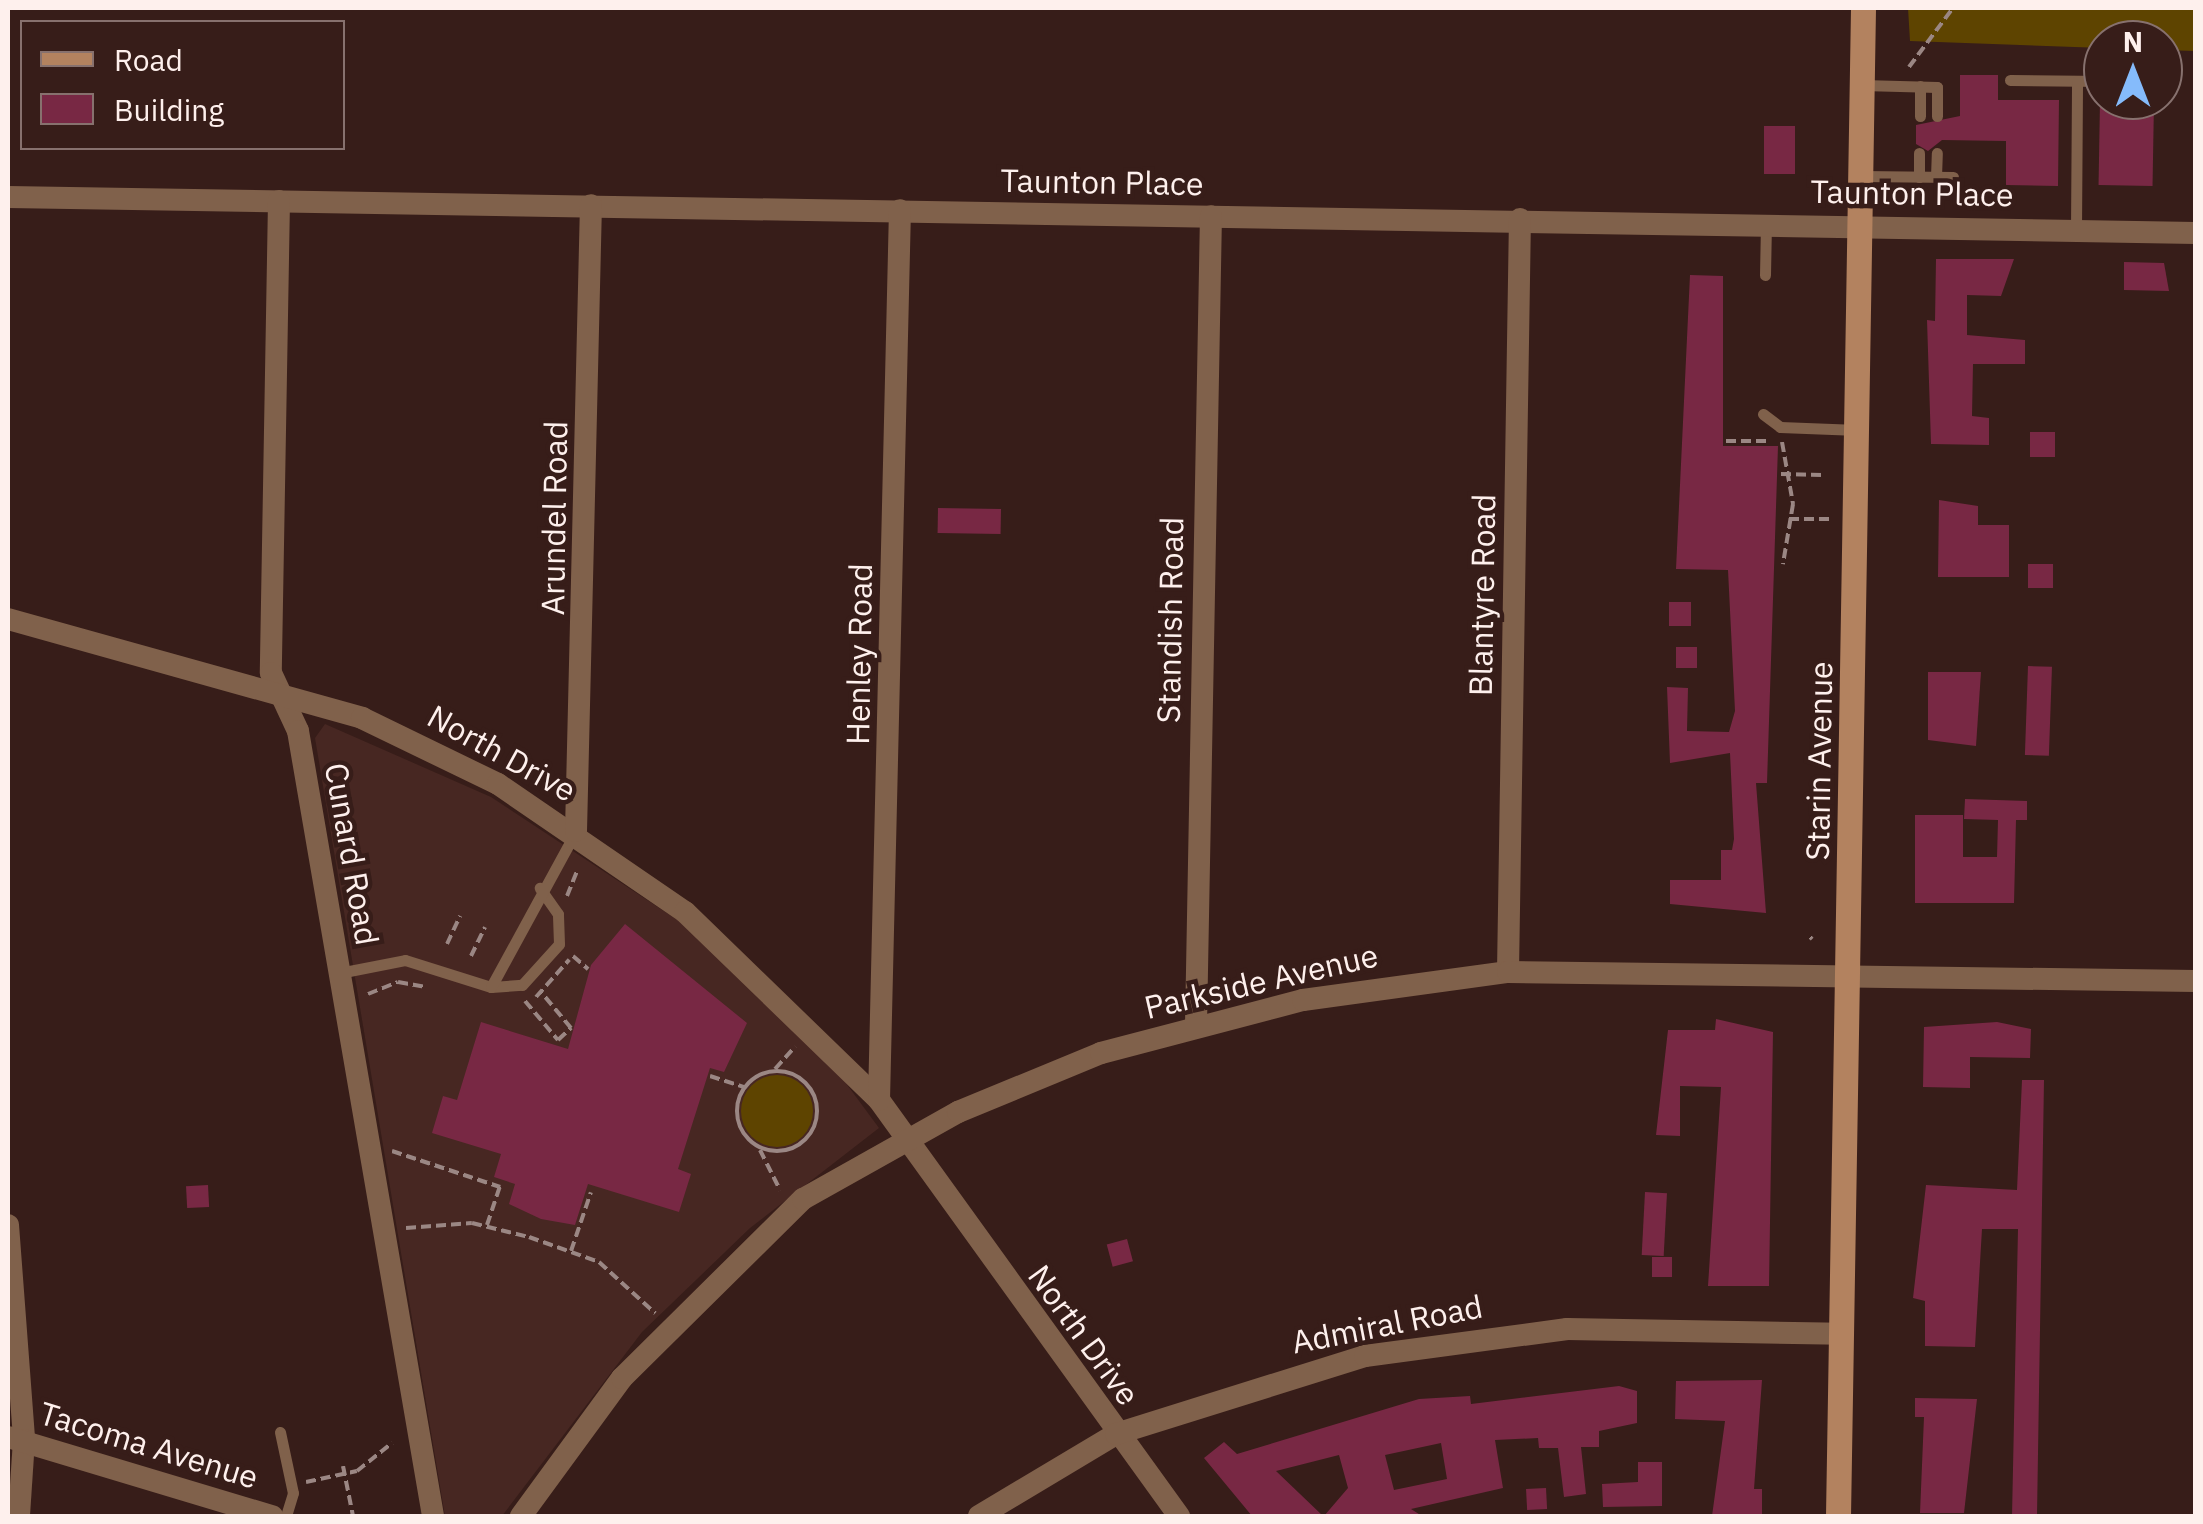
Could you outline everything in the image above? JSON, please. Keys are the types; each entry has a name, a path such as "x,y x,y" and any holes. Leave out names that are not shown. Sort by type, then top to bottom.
{"street":[{"name":"Starin Avenue","path":"1838,1516 1863,8"},
{"name":"Taunton Place","path":"8,196 1860,224 2196,233"},
{"name":"Cunard Road","path":"279,201 277,690 298,732 432,1516"},
{"name":"Arundel Road","path":"576,831 592,205"},
{"name":"Henley Road","path":"879,1100 900,210"},
{"name":"Standish Road","path":"1196,1025 1211,216"},
{"name":"Blantyre Road","path":"1508,972 1520,219"},
{"name":"North Drive","path":"8,619 277,690 434,750 576,831 740,958 879,1100 909,1137 1116,1434 1180,1516"},
{"name":"Parkside Avenue","path":"521,1516 622,1378 755,1238 909,1137 1008,1088 1196,1025 1356,990 1508,972 1846,971 2196,981"},
{"path":"8,1226 19,1516"},
{"name":"Admiral Road","path":"979,1516 1116,1434 1288,1375 1444,1342 1567,1329 1840,1334"},
{"name":"Tacoma Avenue","path":"16,1439 272,1516"}],"lane":[{"path":"2010,80 2083,80"},
{"path":"2076,230 2077,80"},
{"path":"1862,85 1937,87 1937,116"},
{"path":"1920,86 1920,116"},
{"path":"1919,153 1919,177"},
{"path":"1936,153 1936,177"},
{"path":"1861,176 1954,177"},
{"path":"1766,223 1766,275"},
{"path":"1762,414 1780,428 1858,430"},
{"path":"490,987 540,888 576,831"},
{"path":"340,973 406,960 490,987 531,981 555,956 558,914 540,888"},
{"path":"280,1432 293,1493 286,1516"}],"path":[{"path":"1905,86 1923,42 1953,8"},
{"path":"1782,438 1791,519 1782,564"},
{"path":"1783,474 1822,475"},
{"path":"1791,519 1835,519"},
{"path":"446,944 460,916"},
{"path":"470,956 485,927"},
{"path":"567,951 588,969"},
{"path":"521,996 558,1040 572,1028 538,990"},
{"path":"710,1076 745,1087 774,1072 799,1044"},
{"path":"760,1148 791,1149 816,1119 804,1081 774,1072"},
{"path":"745,1087 737,1116 760,1148 780,1190"},
{"path":"387,1149 500,1186 487,1225"},
{"path":"571,1251 591,1192"},
{"path":"398,1229 487,1225 571,1251 618,1274 656,1314"},
{"path":"321,1479 344,1474 392,1443"},
{"path":"343,1466 353,1516"}],"shaded area":[{"path":"1908,8 2195,8 2195,51 2183,51 2183,20 2083,20 2083,47 1910,41"},
{"path":"325,724 491,797 679,921 834,1067 879,1128 750,1228 642,1332 502,1516 445,1516 315,738"},
{"path":"777,1075 791,1077 803,1085 811,1097 811,1125 803,1137 791,1145 777,1147 763,1145 751,1137 743,1125 741,1111 743,1097 751,1085 763,1077"}],"building":[{"path":"1960,75 1998,75 1998,100 2059,100 2058,186 2006,185 2006,141 1942,140 1928,151 1916,144 1916,125 1960,116"},
{"path":"2100,120 2154,120 2153,186 2099,185"},
{"path":"1764,126 1795,126 1795,174 1764,174"},
{"path":"1936,259 2014,259 2001,296 1967,295 1967,335 2025,340 2025,364 1973,364 1972,416 1989,418 1989,445 1931,444 1927,320 1935,321"},
{"path":"2124,262 2164,263 2169,291 2124,290"},
{"path":"1690,275 1723,276 1723,446 1778,446 1767,783 1756,783 1766,913 1670,904 1670,880 1721,880 1721,850 1732,850 1734,839 1730,753 1670,763 1667,687 1688,688 1687,731 1729,732 1735,711 1728,570 1676,569"},
{"path":"2030,432 2055,432 2055,457 2030,457"},
{"path":"1939,500 1978,506 1978,525 2009,525 2009,577 1938,577"},
{"path":"938,508 1001,509 1001,534 938,533"},
{"path":"2028,564 2053,564 2053,588 2028,588"},
{"path":"1669,602 1691,602 1691,626 1669,626"},
{"path":"1676,647 1697,647 1697,668 1676,668"},
{"path":"2028,666 2052,667 2049,756 2025,755"},
{"path":"1928,672 1981,672 1976,746 1928,740"},
{"path":"1965,799 2027,801 2027,820 2016,820 2014,903 1915,903 1915,815 1963,815 1963,857 1997,857 1998,820 1964,819"},
{"path":"625,924 747,1023 724,1072 710,1068 678,1169 691,1174 679,1212 588,1184 575,1225 541,1219 509,1204 515,1184 494,1177 501,1154 432,1133 443,1096 457,1100 481,1022 568,1049 591,965"},
{"path":"1716,1019 1773,1032 1769,1286 1708,1286 1721,1087 1680,1086 1680,1136 1656,1135 1668,1030 1715,1030"},
{"path":"1997,1022 2031,1029 2030,1058 1970,1057 1970,1088 1923,1087 1924,1027"},
{"path":"2022,1080 2044,1080 2037,1516 2012,1516 2018,1229 1982,1229 1975,1347 1925,1346 1925,1301 1913,1298 1926,1185 2017,1190"},
{"path":"208,1185 209,1207 187,1208 186,1186"},
{"path":"1645,1192 1667,1193 1664,1256 1642,1255"},
{"path":"1127,1239 1133,1261 1113,1267 1107,1244"},
{"path":"1652,1257 1672,1257 1672,1277 1652,1277"},
{"path":"1762,1380 1754,1489 1762,1489 1762,1516 1712,1516 1725,1421 1675,1419 1676,1381"},
{"path":"1619,1386 1637,1391 1637,1423 1599,1431 1599,1447 1581,1447 1586,1494 1564,1497 1558,1448 1539,1448 1538,1438 1495,1440 1503,1488 1411,1509 1422,1516 1324,1516 1348,1488 1339,1455 1276,1471 1323,1516 1252,1516 1204,1458 1224,1442 1237,1454 1419,1399 1470,1396 1471,1404","holes":["1441,1443 1447,1479 1394,1490 1385,1455"]},
{"path":"1915,1398 1977,1399 1964,1513 1920,1513 1924,1417 1915,1417"},
{"path":"1638,1462 1662,1462 1662,1506 1603,1507 1602,1484 1638,1482"},
{"path":"1546,1488 1547,1509 1527,1510 1526,1489"}]}
